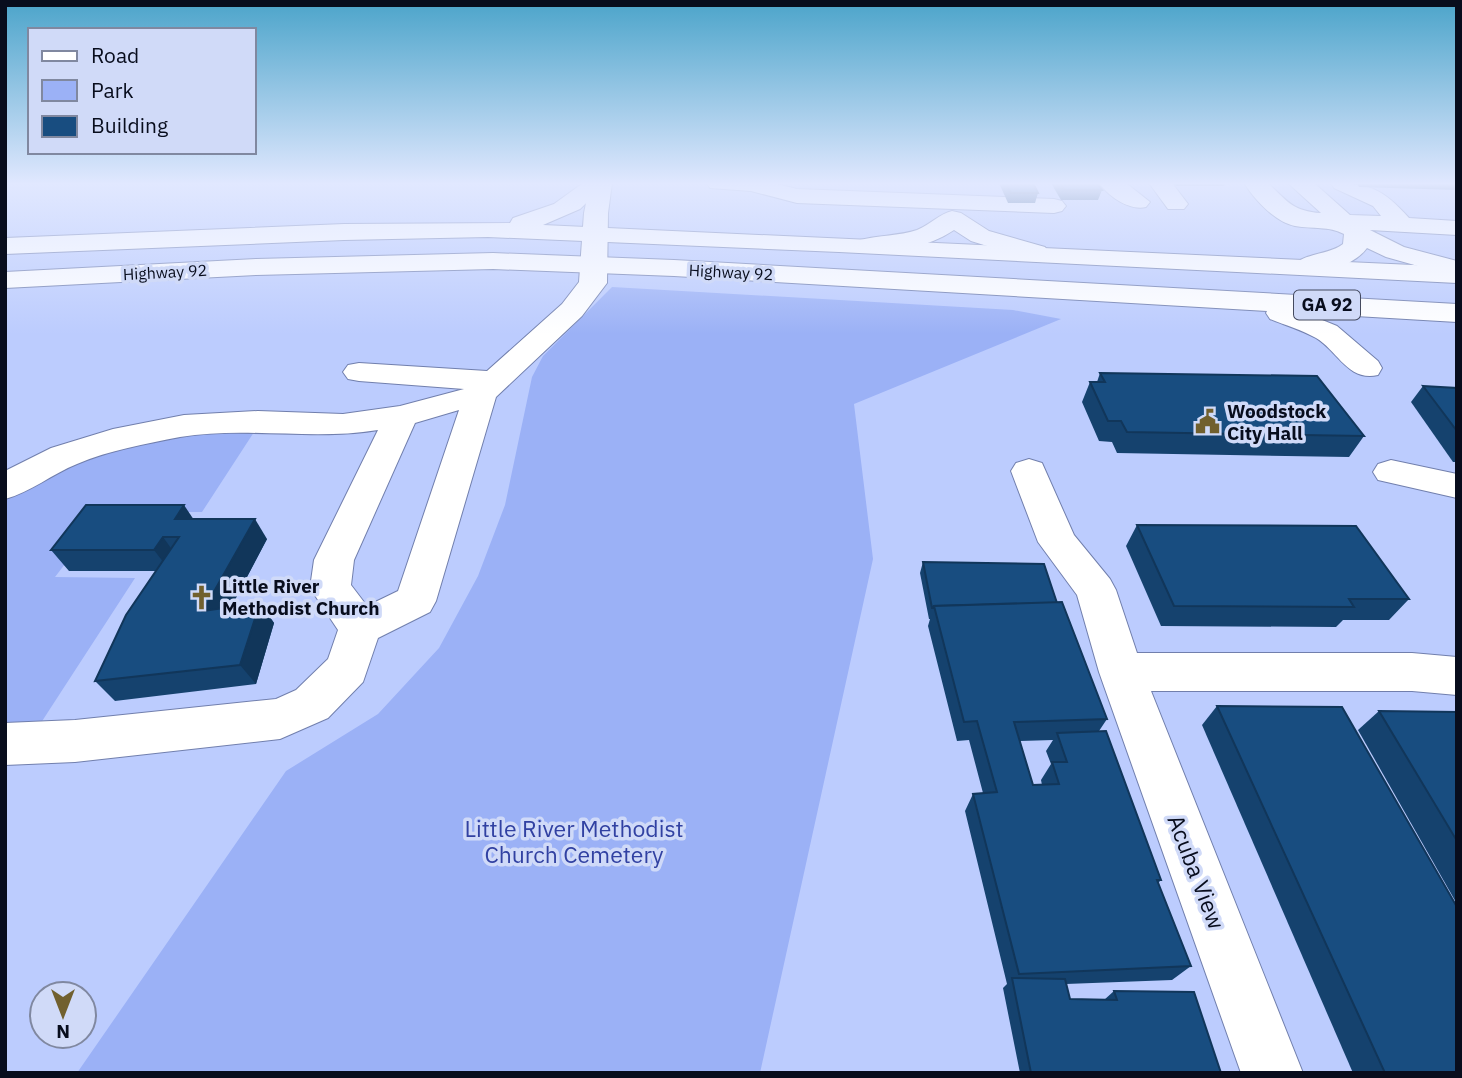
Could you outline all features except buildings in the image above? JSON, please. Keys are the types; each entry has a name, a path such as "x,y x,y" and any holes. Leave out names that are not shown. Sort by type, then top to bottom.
{"main road":[{"name":"Highway 92","path":"5,246 312,233"},
{"path":"5,487 63,456 113,440 184,426 258,422 343,425 401,416 487,388 586,294 593,283 597,233"},
{"name":"Highway 92","path":"604,233 1457,275"},
{"path":"869,245 929,233"},
{"path":"977,233 1036,253"},
{"path":"1305,267 1343,256 1355,247 1351,233"},
{"path":"1360,233 1395,252 1457,269"},
{"name":"Highway 92","path":"5,280 356,264 493,261 596,264 1457,313"},
{"path":"1235,300 1314,325 1338,340 1367,368 1361,351 1364,333 1384,318 1419,310"},
{"path":"359,372 487,388"},
{"path":"5,744 75,741 280,719 312,704 347,669 360,628 415,601 487,388"},
{"path":"360,628 330,588 334,560 401,416"},
{"name":"Acuba View","path":"1029,471 1057,542 1096,590 1121,672 1272,1073"},
{"path":"1391,472 1457,486"},
{"path":"1121,672 1412,672 1457,676"}],"green space":[{"name":"Little River Methodist Church Cemetery","path":"612,287 1013,310 1061,319 854,404 873,559 760,1073 77,1073 93,1050 98,1050 98,1043 286,771 378,714 439,648 478,576 505,505 532,377 543,356"},
{"path":"256,429 202,512 105,512 55,577 135,578 35,732 5,734 5,496 15,488 141,438"}],"place":[{"name":"Woodstock City Hall","path":"1207,422"},
{"name":"Little River Methodist Church","path":"202,597"}]}
